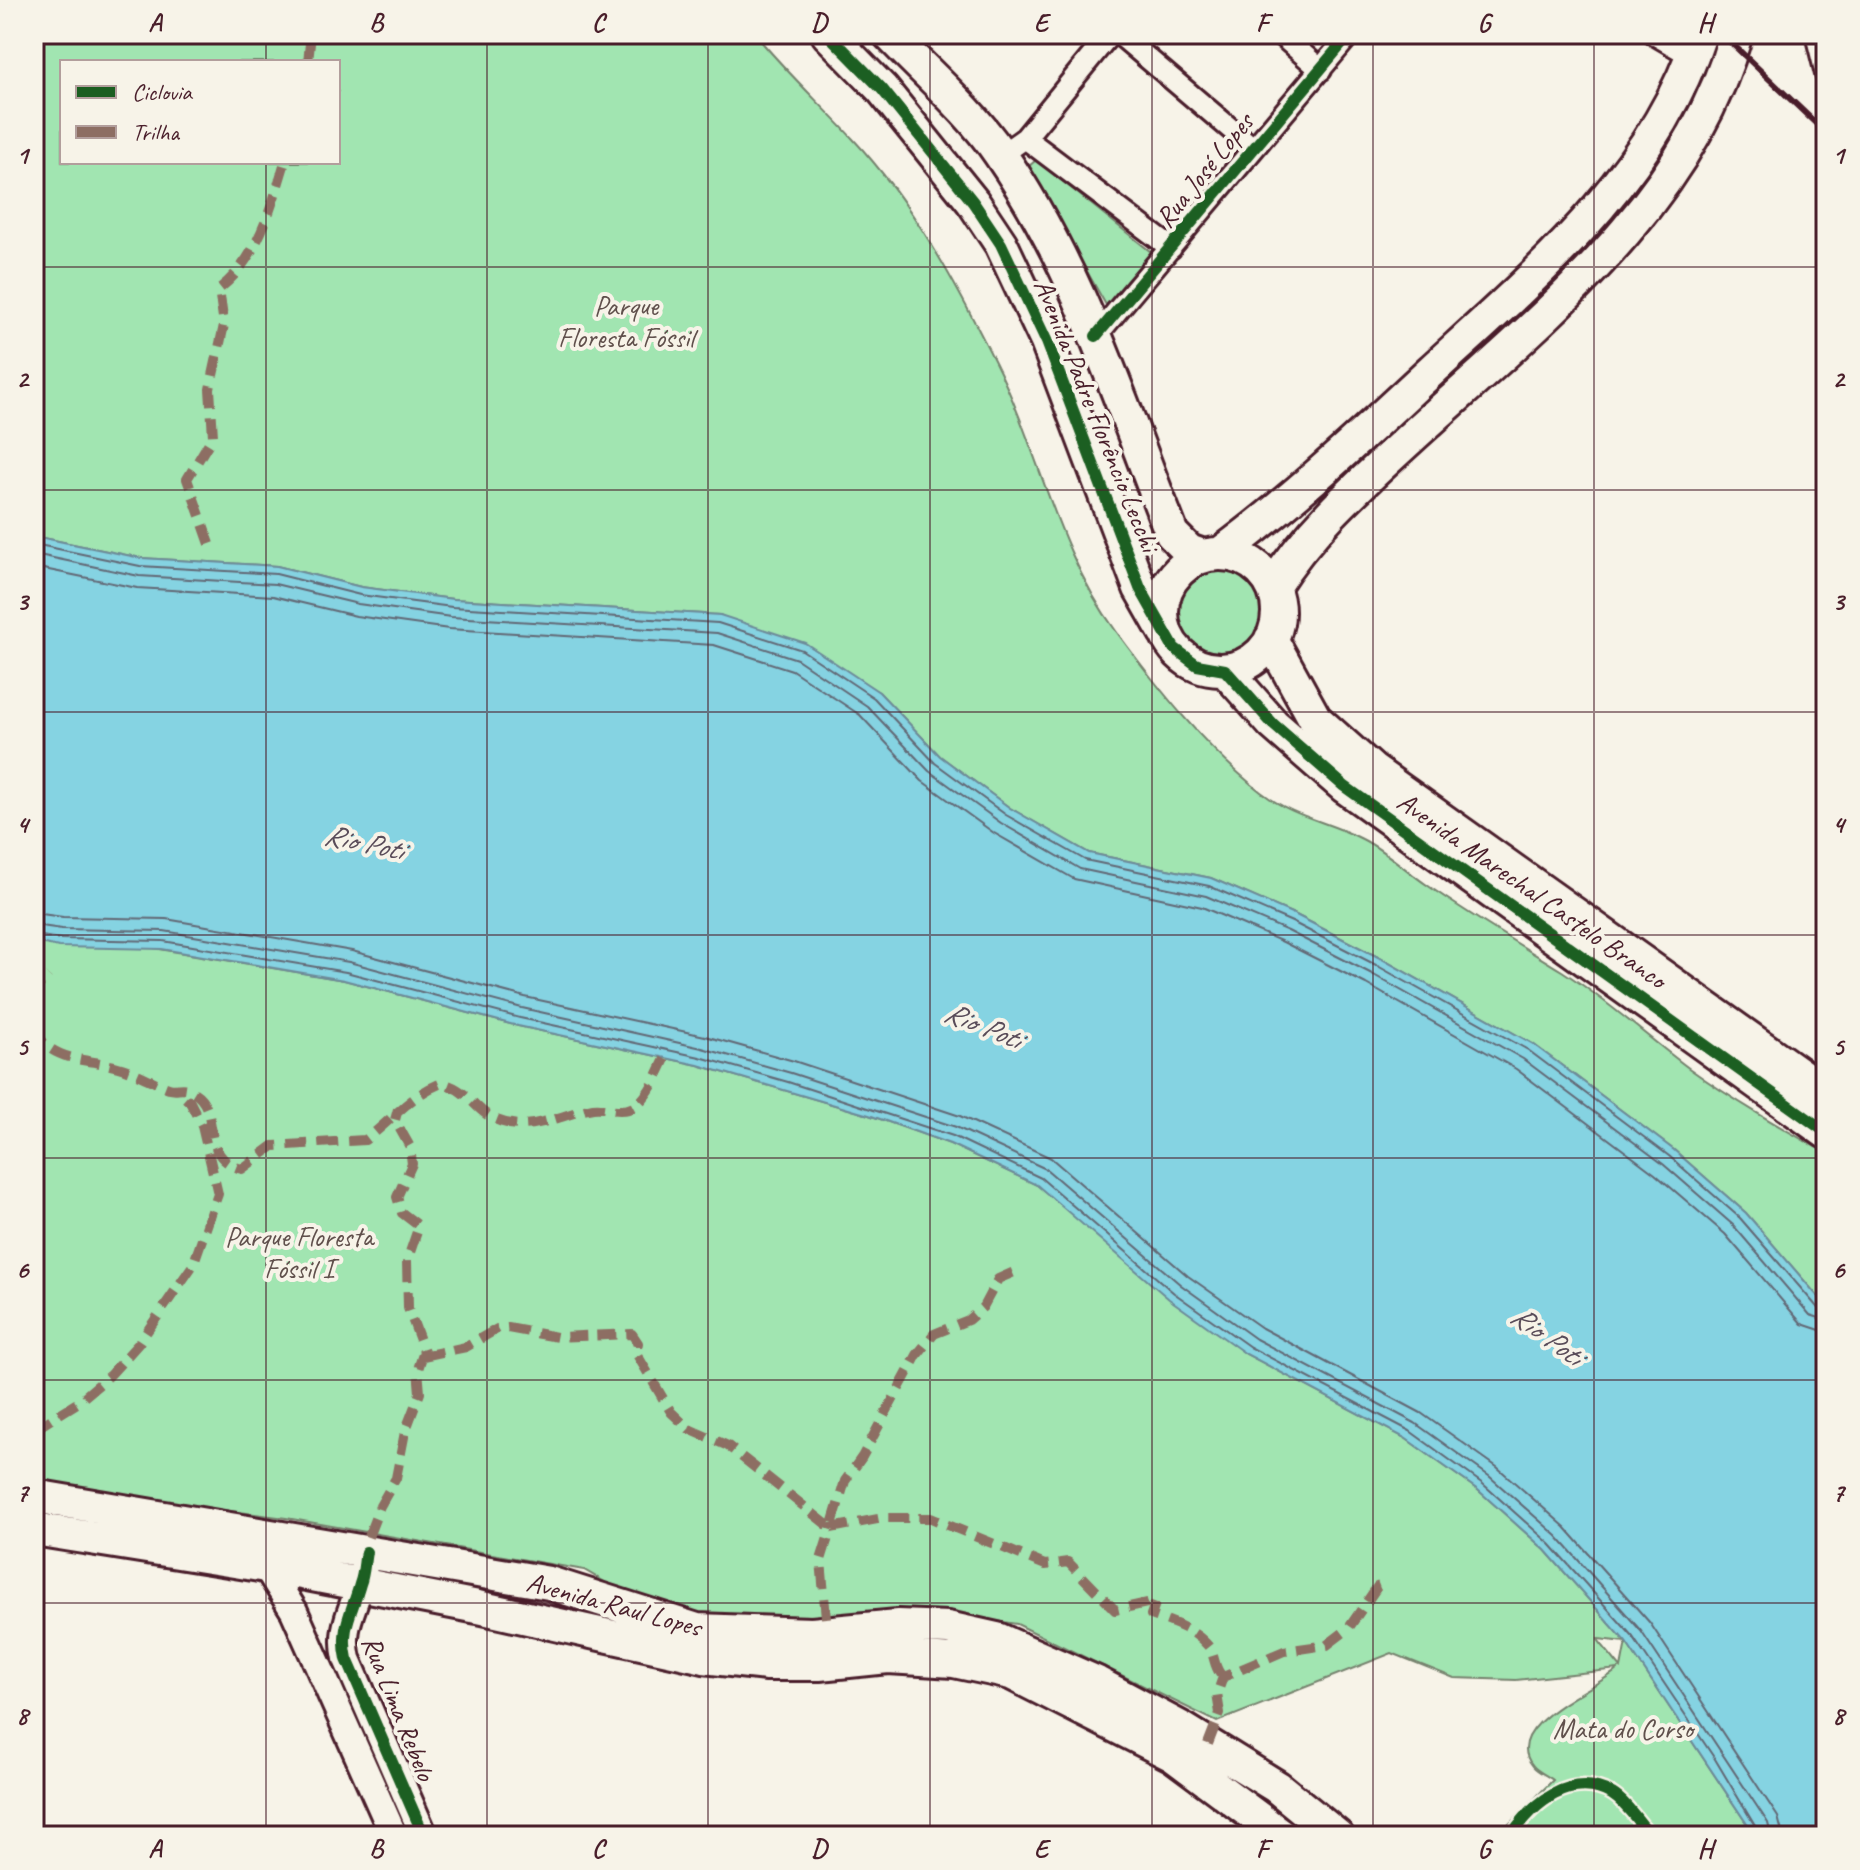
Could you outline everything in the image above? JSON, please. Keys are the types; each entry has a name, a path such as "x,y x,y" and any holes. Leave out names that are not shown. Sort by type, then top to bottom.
{"main road":[{"name":"Avenida Padre Florêncio Lecchi","path":"828,34 882,89 973,202 1001,244 1047,342 1140,588 1165,632"},
{"name":"Avenida Padre Florêncio Lecchi","path":"889,34 985,133 1013,147 1039,219 1096,336 1172,534 1189,551 1212,555"},
{"path":"1273,587 1324,517 1575,287 1624,232 1672,171 1708,110 1736,34"},
{"path":"1212,555 1242,558 1260,570 1273,587 1278,622 1260,654 1244,665 1225,670 1207,668 1189,661 1174,648 1165,632 1161,613 1164,594 1173,577 1262,523 1406,395 1593,215 1642,152 1692,57 1689,41"},
{"name":"Avenida Marechal Castelo Branco","path":"1271,639 1315,719 1329,735 1484,871 1719,1055 1826,1132"},
{"name":"Avenida Marechal Castelo Branco","path":"1225,670 1273,724 1344,786 1743,1033 1826,1093"},
{"path":"1719,1055 1743,1033"},
{"name":"Avenida Raul Lopes","path":"34,1496 549,1583 697,1630 812,1634 898,1626 948,1628 997,1639 1097,1683 1183,1729 1265,1780 1337,1836"},
{"name":"Avenida Raul Lopes","path":"34,1529 266,1566 478,1607 704,1657 767,1664 819,1664 888,1657 954,1661 1011,1673 1173,1755 1282,1836"}],"street":[{"path":"1110,34 1013,147 1171,248"},
{"path":"1119,34 1252,147"},
{"path":"1280,34 1321,70"},
{"name":"Rua José Lopes","path":"1096,336 1350,34"},
{"path":"1654,34 1689,41"},
{"path":"1816,34 1825,71"},
{"name":"Rua Lima Rebelo","path":"366,1552 360,1586 345,1623 347,1659 424,1836"},
{"name":"Rua Lima Rebelo","path":"266,1566 294,1611 394,1836"}],"green space":[{"name":"Parque Floresta Fóssil","path":"34,34 755,34 875,164 932,245 1011,396 1063,534 1095,600 1165,695 1221,757 1273,801 1379,849 1444,896 1579,982 1706,1080 1826,1153 1826,1306 1746,1213 1674,1150 1533,1044 1380,958 1296,915 1211,878 1089,853 1010,808 940,756 879,692 720,615 453,599 361,587 277,566 141,558 34,536"},
{"path":"1036,160 1151,252 1106,305 1028,167"},
{"path":"1220,566 1238,569 1253,579 1263,594 1266,612 1263,630 1253,645 1238,655 1220,658 1202,655 1187,645 1177,630 1174,612 1177,594 1187,579 1202,569"},
{"name":"Parque Floresta Fóssil I","path":"34,928 344,980 518,1026 698,1065 869,1115 950,1144 1037,1185 1246,1354 1405,1438 1478,1490 1545,1550 1626,1642 1755,1836 1497,1836 1553,1780 1533,1766 1526,1751 1529,1737 1555,1710 1618,1669 1516,1680 1454,1678 1392,1653 1217,1722 1017,1624 945,1614 723,1622 629,1596 584,1570 286,1518 142,1500 34,1478","holes":["1598,1639 1626,1642 1621,1668 1598,1640"]}],"water":[{"name":"Rio Poti","path":"34,536 141,558 277,566 361,587 453,599 720,615 805,643 879,692 940,756 1010,808 1089,853 1211,878 1296,915 1380,958 1533,1044 1674,1150 1746,1213 1826,1306 1826,1836 1755,1836 1626,1642 1545,1550 1478,1490 1405,1438 1246,1354 1169,1299 1037,1185 950,1144 869,1115 698,1065 518,1026 344,980 162,949 59,947 34,942"}],"railway":[{"path":"1722,34 1826,133"}],"marked path":[{"path":"308,60 311,34"},
{"path":"210,544 187,479 213,436 210,389 224,325 219,289 244,263 253,248 284,164"},
{"path":"34,1001 39,985 48,975"},
{"path":"34,1026 40,1038 58,1053 118,1067 169,1088 187,1089 199,1096 206,1106 219,1153 227,1162 242,1169 273,1146 365,1140 410,1101 442,1083 459,1090 489,1116 509,1124 545,1122 593,1108 630,1109 645,1096 665,1059"},
{"path":"34,1430 77,1403 110,1375 139,1343 193,1265 218,1194 202,1126 190,1102 181,1094"},
{"path":"368,1537 380,1506 396,1478 405,1432 420,1393 418,1369 424,1351 408,1308 407,1261 419,1226 402,1213 397,1197 412,1164 410,1147 395,1120 398,1109"},
{"path":"423,1356 466,1347 497,1329 508,1328 557,1337 632,1334 638,1343 636,1353 671,1412 689,1429 728,1446 831,1528 845,1481 862,1457 917,1355 934,1334 968,1320 983,1307 998,1279 1019,1270"},
{"path":"826,1618 821,1560 831,1528 883,1518 931,1518 1045,1565 1068,1562 1115,1610 1156,1601 1151,1615 1197,1635 1209,1647 1223,1677"},
{"path":"1208,1744 1220,1713 1217,1694 1223,1677 1284,1651 1327,1645 1348,1629 1377,1587 1385,1584"}],"cycle path":[{"path":"828,34 882,89 973,202 1001,244 1047,342 1140,588 1174,648 1197,665 1225,670 1273,724 1344,786 1826,1132"},
{"path":"1096,336 1350,34"},
{"path":"366,1552 346,1629 347,1659 424,1836"},
{"path":"1511,1836 1542,1802 1568,1788 1582,1786 1612,1794 1651,1836"}],"park label":[{"name":"Mata do Corso","path":"1623,1728"}]}
